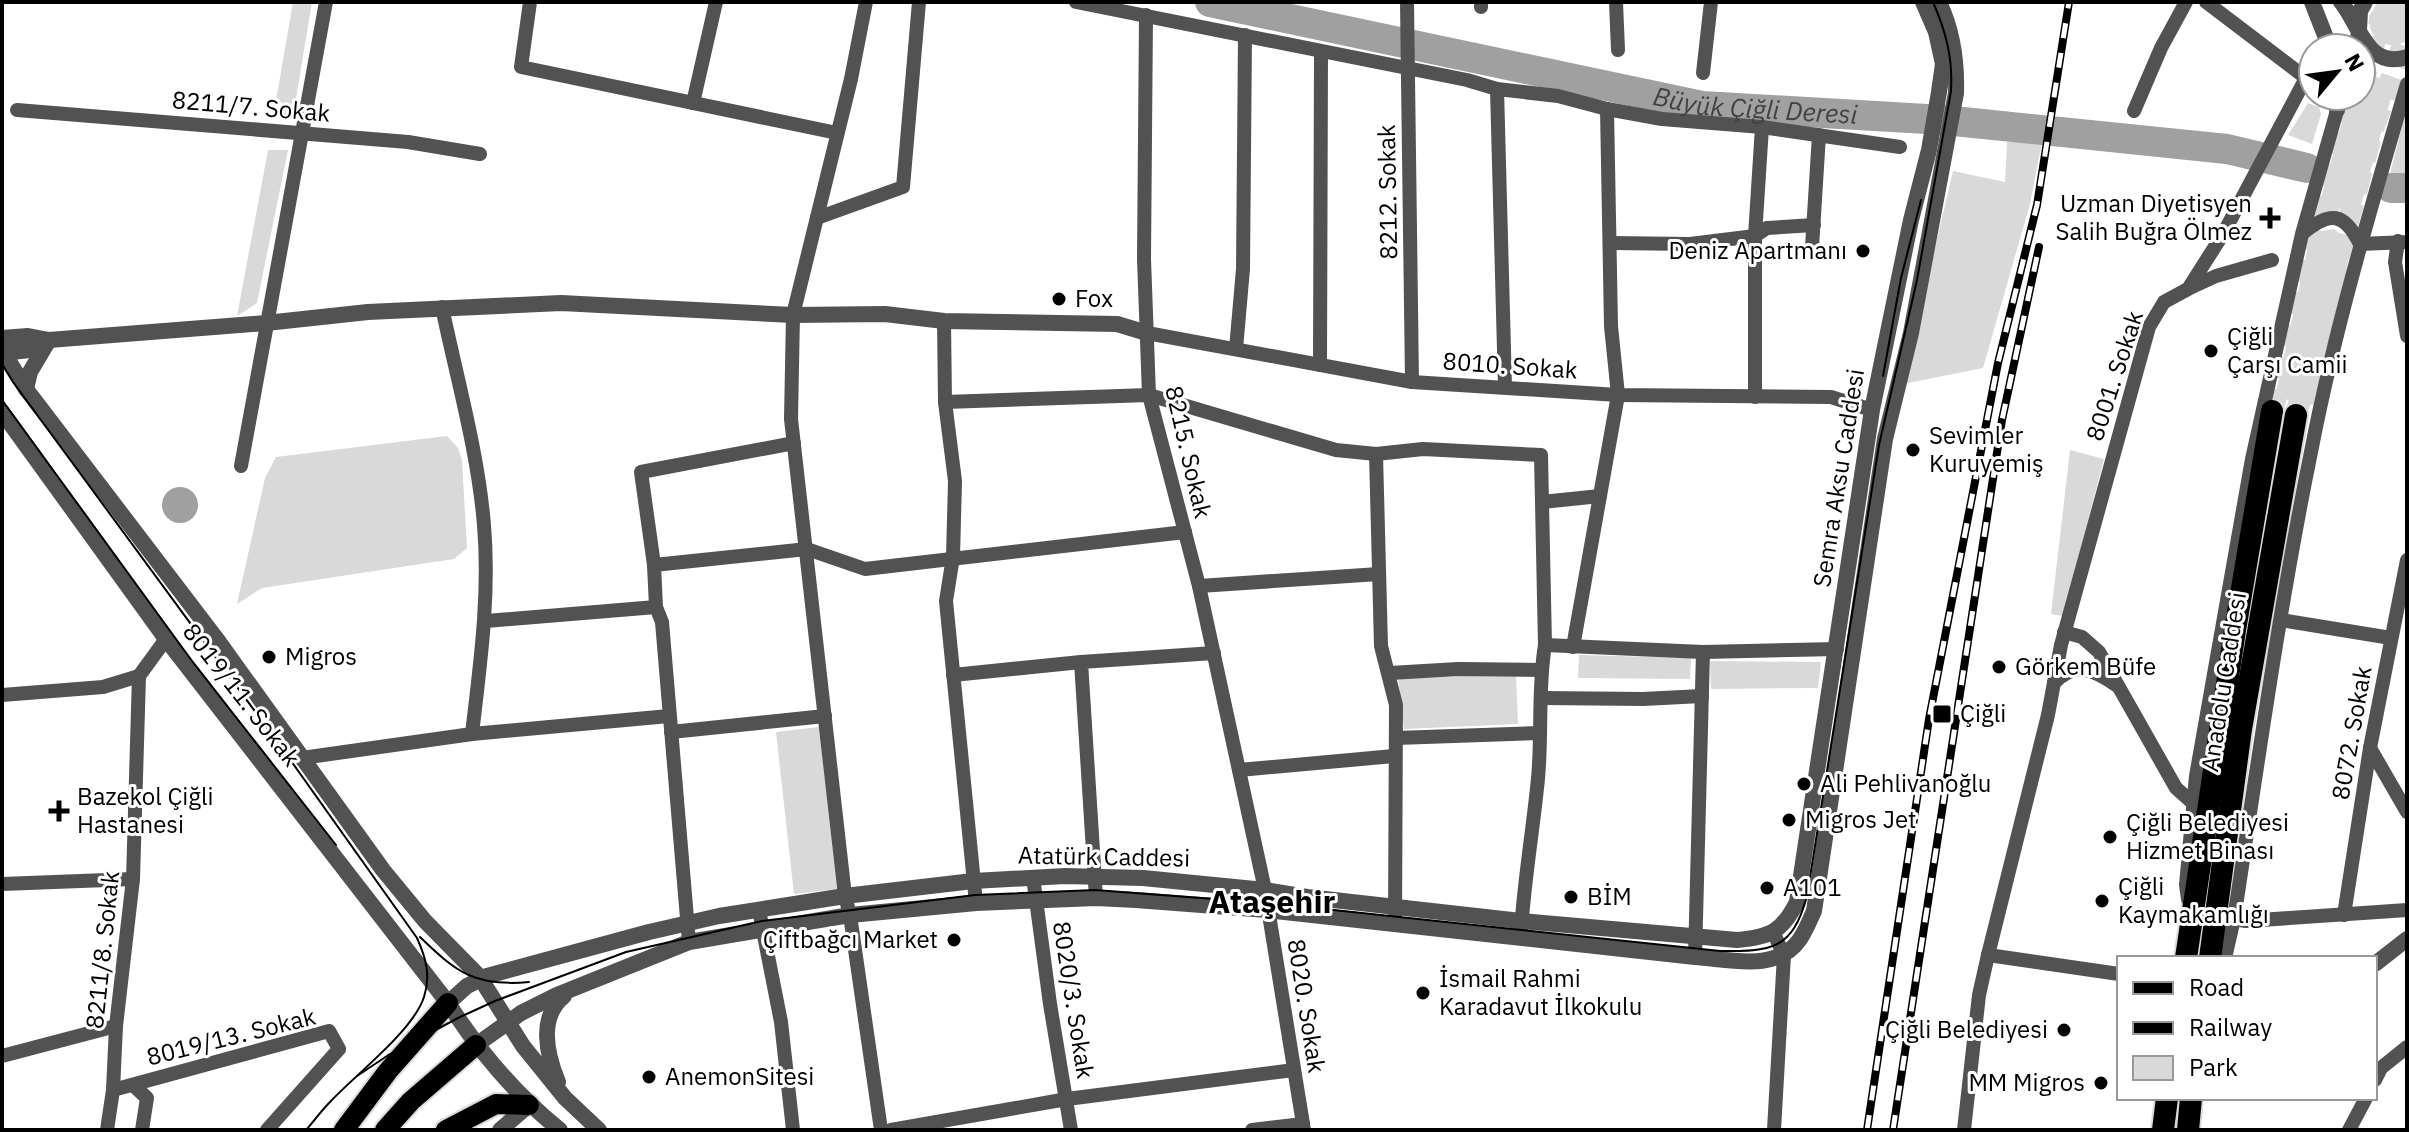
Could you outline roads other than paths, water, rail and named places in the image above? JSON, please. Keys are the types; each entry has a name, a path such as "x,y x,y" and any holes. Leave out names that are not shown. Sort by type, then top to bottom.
{"highway":[{"name":"Anadolu Caddesi","path":"2186,956 2235,630 2272,411"},
{"name":"Anadolu Caddesi","path":"2210,956 2241,729 2296,415"},
{"path":"2163,1130 2167,1100"},
{"path":"2188,1130 2193,1100"}],"main road":[{"path":"344,1130 388,1071 448,1003"},
{"path":"385,1130 411,1101 476,1045"},
{"path":"446,1130 496,1104 529,1105"}],"street":[{"path":"241,466 326,2"},
{"path":"530,2 521,67 837,133"},
{"path":"693,103 716,2"},
{"path":"866,2 793,315 791,419 845,896 881,1130"},
{"path":"817,218 903,187 919,2"},
{"path":"1076,2 1467,80 1497,89 1558,96 1662,119 1762,127 1900,147"},
{"name":"8212. Sokak","path":"1407,2 1412,382"},
{"path":"1616,2 1618,50"},
{"path":"1703,73 1711,2"},
{"name":"Semra Aksu Caddesi","path":"1784,955 1799,940 1814,911 1885,439 1911,333 1938,148 1943,64 1936,32 1923,2"},
{"name":"Semra Aksu Caddesi","path":"1773,932 1787,922 1797,902 1872,410 1911,220 1956,93 1957,64 1950,28 1939,2"},
{"path":"2134,111 2161,48 2186,2"},
{"name":"8001. Sokak","path":"1964,1130 1979,995 1988,955 2026,807 2064,632 2149,327 2164,302 2188,289 2223,234 2306,78 2206,2"},
{"path":"2312,2 2324,32"},
{"path":"2341,2 2370,50 2390,60 2407,57"},
{"path":"2359,30 2360,11 2365,2"},
{"name":"8215. Sokak","path":"1146,15 1144,259 1149,395 1199,586 1265,890"},
{"path":"1236,349 1243,269 1245,35"},
{"path":"1320,365 1321,52"},
{"path":"2225,956 2312,445 2360,244 2407,84"},
{"path":"1497,89 1505,387"},
{"path":"1573,647 1618,395 1611,326 1607,109"},
{"name":"8211/7. Sokak","path":"17,110 408,142 480,154"},
{"path":"2191,925 2186,885 2196,776 2252,459 2302,234 2335,112"},
{"path":"1755,397 1755,236 1762,127"},
{"path":"1812,247 1819,135"},
{"path":"2302,234 2320,219 2333,217 2351,226 2360,244"},
{"path":"1611,243 1690,244 1755,236 1767,228 1814,225"},
{"path":"2360,244 2403,242 2395,262 2407,336"},
{"path":"2188,289 2216,276 2272,260"},
{"path":"2,349 28,336 49,340 265,327 368,312 561,303 793,315 885,314 944,321 1117,324 1147,333"},
{"path":"442,307 477,476 484,527 486,621 472,734"},
{"path":"944,321 945,402 955,481 953,557 946,601 976,903"},
{"name":"8010. Sokak","path":"1147,333 1412,382 1618,395 1831,397 1872,410"},
{"path":"26,389 30,372 49,340"},
{"name":"8019/11. Sokak","path":"2,349 26,389 216,638 383,870 482,980 523,1046 565,1098 599,1130"},
{"path":"945,402 1149,395 1336,450 1376,454 1423,449 1541,455 1545,645 1541,670 1537,787 1523,888 1521,939"},
{"name":"8019/11. Sokak","path":"2,412 166,639 448,1003 476,1045 529,1105 560,1130"},
{"path":"689,942 662,622 656,607 654,565 641,472 794,443"},
{"path":"1376,454 1381,646 1396,705 1395,925"},
{"path":"1542,502 1600,496"},
{"path":"654,565 807,549 865,569 1185,532"},
{"name":"8072. Sokak","path":"2344,915 2370,748 2407,560"},
{"path":"1199,586 1379,574"},
{"path":"2398,606 2407,623"},
{"path":"486,621 656,607"},
{"path":"2281,620 2391,638"},
{"path":"2064,632 2082,637 2099,652 2176,788 2194,804"},
{"path":"2,695 103,687 139,676 166,639"},
{"path":"1545,645 1703,652 1837,649"},
{"path":"1695,957 1703,652"},
{"path":"953,675 1214,653"},
{"path":"1081,662 1096,898"},
{"path":"1390,673 1458,669 1541,670"},
{"path":"2053,683 2065,672 2082,669 2100,674 2120,688"},
{"name":"8211/8. Sokak","path":"107,1130 133,879 139,676"},
{"path":"1542,698 1702,696"},
{"path":"302,758 472,734 669,716"},
{"path":"671,732 825,716"},
{"path":"1396,738 1540,733"},
{"path":"2370,748 2407,812"},
{"path":"1239,770 1394,756"},
{"name":"Atatürk Caddesi","path":"448,1003 467,986 512,969 649,932 845,896 1033,877 1095,876 1265,890 1521,921 1737,940 1760,938 1773,932"},
{"name":"8020/3. Sokak","path":"1033,877 1071,1130"},
{"path":"2,884 133,879"},
{"name":"8020. Sokak","path":"1265,890 1303,1127"},
{"name":"Atatürk Caddesi","path":"476,1045 521,1013 689,942 850,915 976,903 1096,898 1267,910 1695,957 1766,961 1784,955"},
{"path":"759,910 781,1022 793,1130"},
{"path":"2234,919 2246,921 2407,910"},
{"path":"1773,932 1784,955 1774,1130"},
{"path":"2377,962 2407,939"},
{"name":"8019/11. Sokak","path":"446,942 469,958 512,969"},
{"path":"1988,955 2117,974"},
{"path":"565,1098 552,1067 547,1021 555,1003 573,989"},
{"path":"2,1056 116,1026"},
{"name":"8019/13. Sokak","path":"113,1090 329,1031 339,1049 267,1130"},
{"path":"2377,1076 2381,1068 2403,1050 2407,1066"},
{"path":"891,1130 932,1126 1067,1099 1294,1070"},
{"path":"133,1085 147,1098 142,1130"},
{"path":"2349,1130 2365,1100"},
{"path":"500,1130 529,1105"},
{"path":"1252,1130 1303,1127"}],"waterway":[{"name":"Büyük Çiğli Deresi","path":"1210,2 1702,106 1944,120 2227,149 2307,168"},
{"name":"Büyük Çiğli Deresi","path":"2391,188 2407,188"}],"tunnel":[{"path":"2377,33 2389,2"},
{"path":"2296,415 2373,129 2407,34"},
{"path":"2272,411 2355,112"}],"tram line":[{"path":"357,1076 387,1056 458,1018 626,952 762,921 975,895 1095,890 1267,903 1720,951 1766,948 1786,938 1794,928 1807,896 1879,445 1917,280 1951,91 1948,45 1933,2"},
{"path":"1883,376 1901,278 1921,200"},
{"path":"2,364 279,744 420,945 427,982 418,1010 396,1038 330,1102 306,1130"},
{"path":"2,400 192,661 336,845"},
{"path":"420,937 445,960 468,975 495,982 529,982"}],"railway":[{"path":"1867,1130 1929,719 1998,363 2037,205 2069,2"},
{"path":"1893,1130 2002,420 2039,247"}],"place":[{"name":"Uzman Diyetisyen Salih Buğra Ölmez","path":"2270,218"},
{"name":"Deniz Apartmanı","path":"1863,251"},
{"name":"Fox","path":"1059,299"},
{"name":"Çiğli Çarşı Camii","path":"2211,351"},
{"name":"Sevimler Kuruyemiş","path":"1913,450"},
{"name":"Migros","path":"269,657"},
{"name":"Görkem Büfe","path":"1999,667"},
{"name":"Çiğli","path":"1942,714"},
{"name":"Ali Pehlivanoğlu","path":"1804,784"},
{"name":"Bazekol Çiğli Hastanesi","path":"59,811"},
{"name":"Migros Jet","path":"1789,820"},
{"name":"Çiğli Belediyesi Hizmet Binası","path":"2110,837"},
{"name":"A101","path":"1767,888"},
{"name":"BİM","path":"1571,897"},
{"name":"Çiğli Kaymakamlığı","path":"2102,901"},
{"name":"Çiftbağcı Market","path":"954,940"},
{"name":"İsmail Rahmi Karadavut İlkokulu","path":"1423,993"},
{"name":"Çiğli Belediyesi","path":"2064,1030"},
{"name":"AnemonSitesi","path":"649,1077"},
{"name":"MM Migros","path":"2101,1083"}],"district":[{"name":"Ataşehir","path":"1272,902"}]}
